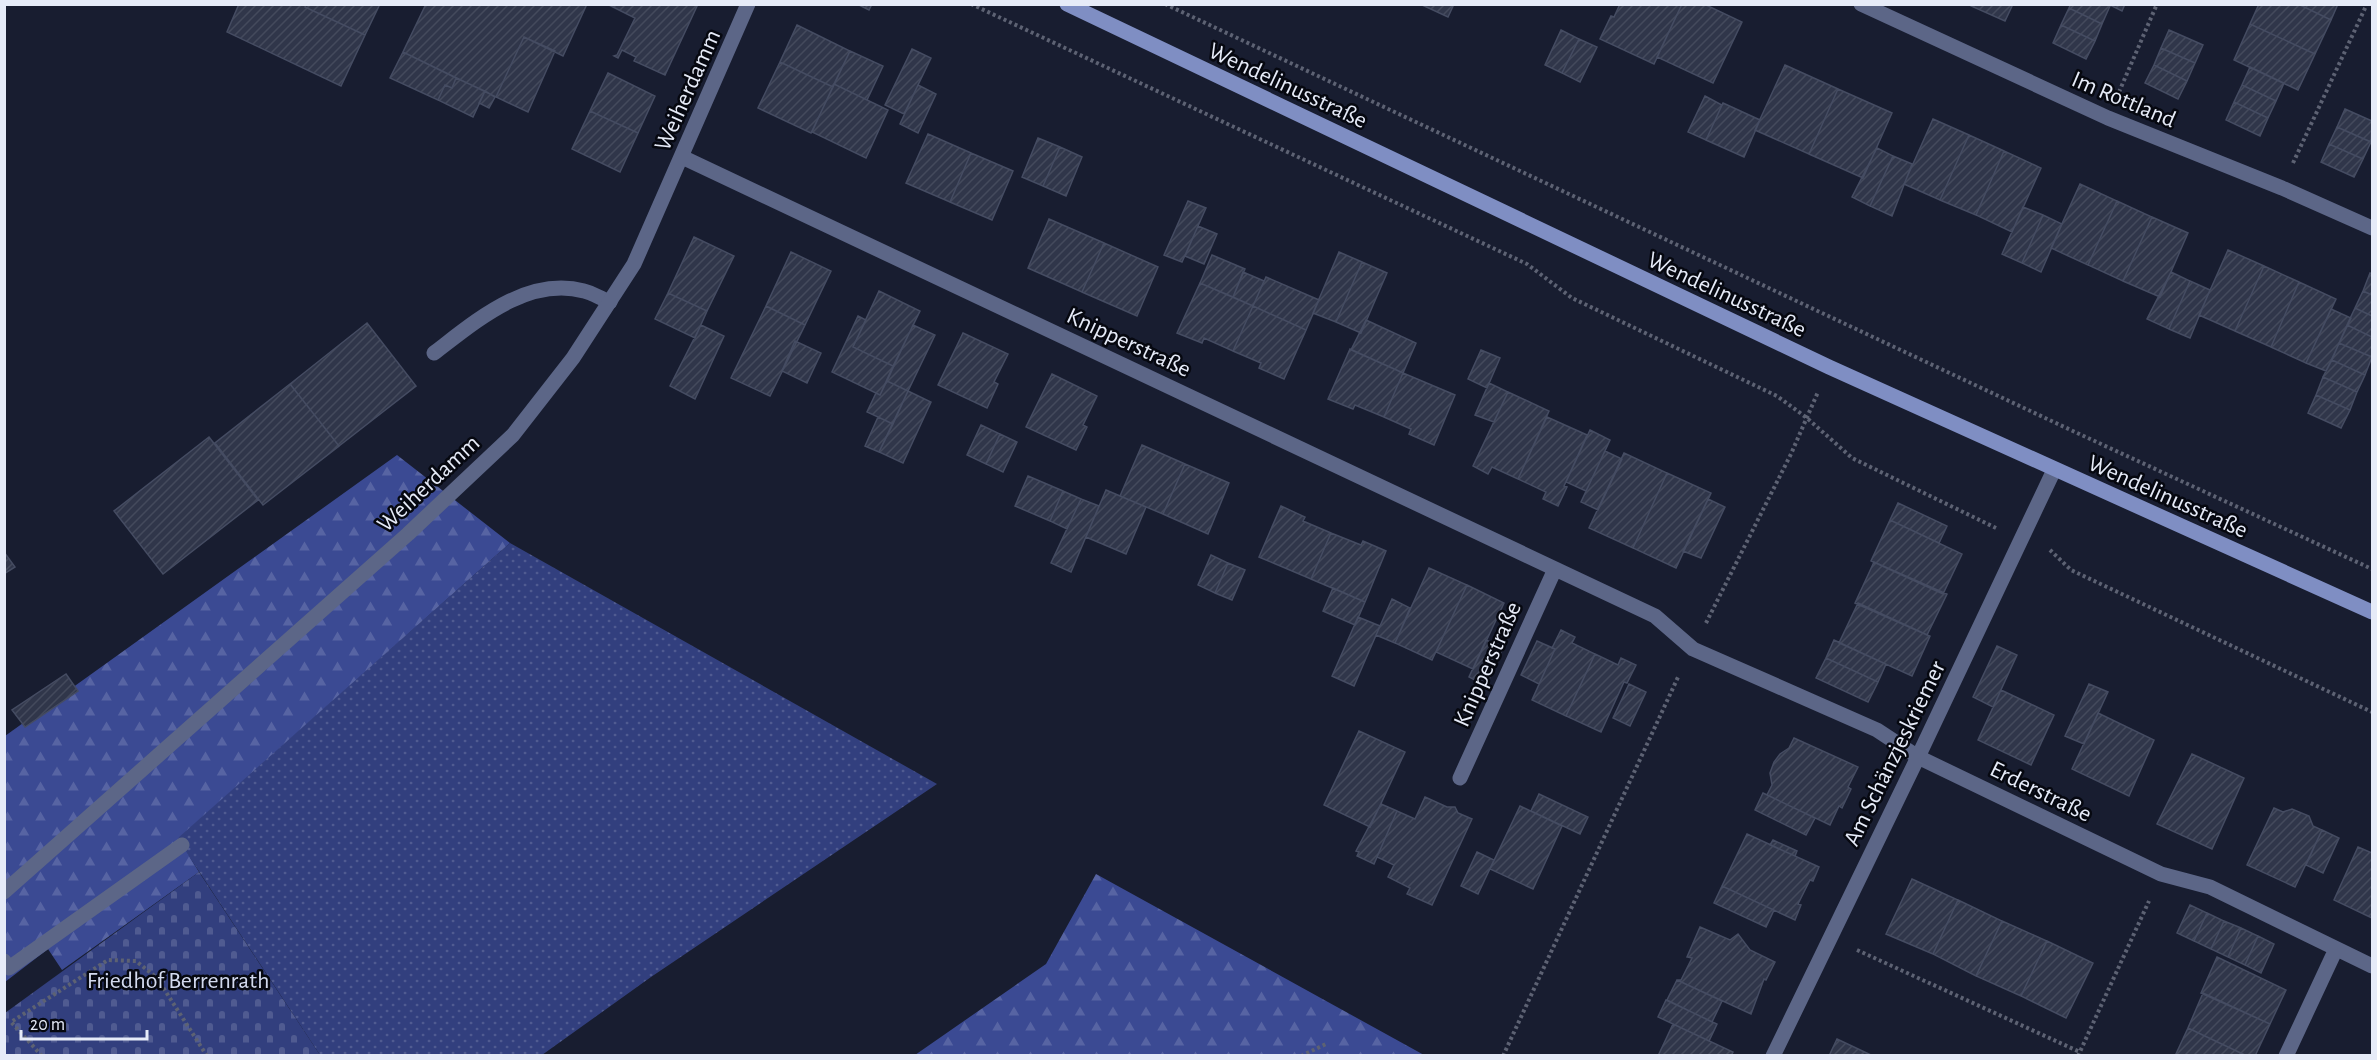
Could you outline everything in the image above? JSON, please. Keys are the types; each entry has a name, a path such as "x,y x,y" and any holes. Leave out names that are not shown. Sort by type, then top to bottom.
{"main road":[{"name":"Wendelinusstraße","path":"1068,4 1829,367 2373,612"}],"street":[{"name":"Weiherdamm","path":"4,892 399,542 513,435 573,358 634,264 748,4"},
{"name":"Im Rottland","path":"1861,4 2108,118 2282,188 2373,228"},
{"name":"Knipperstraße","path":"682,157 1655,616 1693,649"},
{"path":"434,353 479,318 522,295 555,288 584,291 610,302"},
{"name":"Am Schänzjeskriemer","path":"1773,1056 2054,470"},
{"name":"Knipperstraße","path":"1460,778 1556,569"},
{"name":"Erderstraße","path":"1693,649 1877,730 1918,757 2161,874 2210,887 2373,966"},
{"path":"4,961 9,968 182,845"},
{"path":"2286,1056 2336,949"}],"path":[{"path":"971,4 1527,264 1572,298 1777,396 1807,418 1852,458 2020,539 2051,551 2071,570 2373,712"},
{"path":"1165,4 2064,427 2373,569"},
{"path":"2108,118 2157,4"},
{"path":"2282,188 2367,4"},
{"path":"1503,1056 1672,689 1791,454 1829,367"},
{"path":"1830,938 2079,1054 2161,874"},
{"path":"42,1056 11,1022 108,960 136,961 157,978 207,1056"},
{"path":"1301,1056 1326,1044"}],"green space":[{"path":"397,455 510,543 178,838 199,872 62,970 48,949 5,982 5,736"},
{"path":"510,543 937,784 651,977 542,1055 320,1055 177,838"},
{"name":"Friedhof Berrenrath","path":"199,872 320,1055 5,1055 5,1013"},
{"path":"1096,874 1424,1055 915,1055 1046,964"}],"building":[{"path":"239,4 306,4 305,7 365,35 341,86 227,32"},
{"path":"306,4 380,4 365,35 305,7"},
{"path":"426,4 587,4 563,56 524,37 496,97 403,52"},
{"path":"607,4 698,4 665,75 634,61 636,57 622,50 618,58 614,56 617,55 635,18"},
{"path":"857,4 872,4 869,10"},
{"path":"1420,4 1454,4 1448,17"},
{"path":"1620,4 1682,4 1654,64 1600,39 1611,16 1614,17"},
{"path":"1682,4 1704,4 1742,22 1713,83 1657,57"},
{"path":"1972,4 2013,4 2005,21 1971,6"},
{"path":"2071,4 2108,4 2110,6 2102,24 2069,8"},
{"path":"2108,4 2125,4 2122,11"},
{"path":"2259,4 2298,4 2331,20 2315,54 2250,24"},
{"path":"2298,4 2338,4 2331,20"},
{"path":"2069,8 2102,24 2095,41 2061,25"},
{"path":"2250,24 2315,54 2298,90 2234,60"},
{"path":"797,25 850,51 833,87 780,62"},
{"path":"2061,25 2095,41 2086,59 2053,43"},
{"path":"1561,30 1579,39 1562,73 1545,65"},
{"path":"2169,30 2203,45 2195,63 2161,48"},
{"path":"524,37 555,51 528,112 496,97"},
{"path":"1579,39 1597,47 1580,82 1562,73"},
{"path":"2161,48 2195,63 2187,81 2154,65"},
{"path":"912,49 931,58 904,114 885,105"},
{"path":"850,51 883,66 867,100 834,84"},
{"path":"403,52 456,78 452,88 445,85 438,100 390,78"},
{"path":"780,62 833,87 811,133 758,108"},
{"path":"1785,65 1838,89 1809,154 1755,130"},
{"path":"2154,65 2187,81 2178,99 2145,83"},
{"path":"2250,67 2284,83 2276,101 2242,85"},
{"path":"608,73 655,96 638,133 590,111"},
{"path":"456,78 485,91 473,117 438,100 445,85 452,88"},
{"path":"834,84 888,110 866,158 812,132"},
{"path":"918,85 936,94 918,133 900,124"},
{"path":"2242,85 2276,101 2268,118 2234,102"},
{"path":"1838,89 1892,113 1863,178 1809,154"},
{"path":"485,91 495,97 489,108 479,103"},
{"path":"1705,96 1722,105 1706,140 1688,132"},
{"path":"2234,102 2268,118 2260,136 2226,120"},
{"path":"1723,103 1760,120 1744,157 1706,140"},
{"path":"2345,109 2372,121 2371,142 2337,127"},
{"path":"590,111 638,133 620,172 572,149"},
{"path":"1933,119 1969,135 1940,200 1904,184"},
{"path":"2337,127 2371,142 2363,159 2329,144"},
{"path":"928,134 971,153 950,202 906,183"},
{"path":"1969,135 2004,151 1976,215 1940,200"},
{"path":"1038,138 1060,147 1043,186 1022,177"},
{"path":"2329,144 2363,159 2354,177 2321,162"},
{"path":"1060,147 1082,157 1066,196 1043,186"},
{"path":"1877,148 1893,156 1870,206 1852,197"},
{"path":"2004,151 2041,168 2012,232 1976,215"},
{"path":"971,153 1013,171 992,220 950,202"},
{"path":"1893,156 1912,164 1892,216 1870,206"},
{"path":"2080,184 2117,201 2088,265 2051,248"},
{"path":"1188,201 1206,208 1182,262 1164,255"},
{"path":"2117,201 2152,217 2123,281 2088,265"},
{"path":"2023,207 2043,215 2022,263 2002,254"},
{"path":"2043,215 2062,224 2041,272 2022,263"},
{"path":"2152,217 2188,233 2160,297 2123,281"},
{"path":"1049,219 1104,243 1082,292 1028,268"},
{"path":"1198,226 1217,234 1204,264 1185,256"},
{"path":"694,237 734,256 707,311 668,293"},
{"path":"1104,243 1158,267 1137,316 1082,292"},
{"path":"2228,250 2264,266 2235,331 2199,315"},
{"path":"791,252 831,271 805,325 766,306"},
{"path":"1339,252 1362,262 1336,322 1313,313"},
{"path":"1212,255 1245,269 1233,297 1200,283"},
{"path":"1362,262 1387,273 1361,333 1336,322"},
{"path":"2264,266 2299,282 2271,347 2235,331"},
{"path":"1243,272 1264,281 1253,306 1233,297"},
{"path":"2171,272 2190,281 2169,329 2147,319"},
{"path":"2370,273 2372,274 2372,295 2363,291"},
{"path":"1266,277 1319,300 1306,330 1253,306"},
{"path":"2190,281 2210,290 2190,338 2169,329"},
{"path":"2299,282 2336,299 2306,363 2271,347"},
{"path":"1200,283 1253,306 1233,351 1204,338 1202,343 1177,333"},
{"path":"879,291 920,311 893,366 853,347"},
{"path":"2363,291 2372,295 2372,316 2355,308"},
{"path":"668,293 707,311 695,338 655,319"},
{"path":"766,306 805,325 770,396 731,378"},
{"path":"1253,306 1306,330 1284,379 1259,368 1261,363 1233,351"},
{"path":"2355,308 2372,316 2372,337 2347,325"},
{"path":"2331,309 2351,318 2326,371 2306,363"},
{"path":"858,316 866,320 853,347 893,366 880,395 832,372"},
{"path":"1366,320 1416,343 1403,373 1351,350"},
{"path":"367,323 416,386 339,446 290,384"},
{"path":"701,325 724,336 695,399 670,386"},
{"path":"913,325 935,335 908,391 887,381"},
{"path":"2347,325 2372,337 2372,357 2339,343"},
{"path":"963,333 1008,354 994,382 998,384 987,408 938,385"},
{"path":"795,341 821,353 807,383 782,371"},
{"path":"2339,343 2372,357 2365,375 2332,360"},
{"path":"1350,349 1403,373 1384,417 1355,405 1353,409 1328,399"},
{"path":"1481,350 1500,358 1487,388 1468,379"},
{"path":"2332,360 2365,375 2357,392 2323,377"},
{"path":"1403,373 1455,395 1434,445 1409,434 1411,429 1384,417"},
{"path":"1052,374 1097,396 1083,425 1087,427 1076,450 1026,427"},
{"path":"2323,377 2357,392 2350,410 2316,395"},
{"path":"887,381 908,391 893,424 867,412 876,393 880,395"},
{"path":"1489,383 1508,392 1494,422 1475,415"},
{"path":"290,384 339,446 263,505 215,443"},
{"path":"908,391 931,402 903,463 879,452"},
{"path":"1508,392 1549,411 1518,479 1492,467 1488,474 1473,466"},
{"path":"2316,395 2350,410 2341,428 2308,413"},
{"path":"878,417 893,424 879,452 865,446"},
{"path":"1547,417 1587,435 1564,486 1567,487 1558,506 1543,499 1546,492 1518,479"},
{"path":"981,425 1000,434 986,464 967,455"},
{"path":"1590,430 1610,440 1586,491 1566,482"},
{"path":"1000,434 1017,442 1003,472 986,464"},
{"path":"209,437 258,500 163,574 114,511"},
{"path":"1142,445 1185,464 1163,514 1120,496"},
{"path":"1605,451 1622,459 1598,510 1581,502"},
{"path":"1624,453 1667,473 1633,548 1589,528"},
{"path":"1185,464 1229,483 1208,534 1163,514"},
{"path":"1667,473 1711,493 1676,568 1633,548"},
{"path":"1028,476 1063,491 1050,521 1015,506"},
{"path":"1106,490 1146,507 1126,554 1086,537"},
{"path":"1063,491 1081,499 1067,529 1050,521"},
{"path":"1081,499 1099,506 1071,572 1051,563"},
{"path":"1708,499 1725,507 1701,558 1683,551"},
{"path":"1898,503 1947,526 1939,543 1890,520"},
{"path":"1281,506 1305,517 1303,521 1331,533 1311,579 1259,557"},
{"path":"1890,520 1962,554 1943,594 1871,561"},
{"path":"1331,533 1361,545 1363,541 1386,551 1365,602 1311,579"},
{"path":"4,552 15,567 4,574"},
{"path":"1211,555 1228,563 1215,593 1198,585"},
{"path":"1874,562 1947,594 1927,635 1855,603"},
{"path":"1228,563 1245,570 1232,600 1215,593"},
{"path":"1429,568 1467,585 1432,660 1395,643"},
{"path":"1467,585 1504,603 1473,669 1436,652"},
{"path":"1333,588 1365,602 1355,625 1323,611"},
{"path":"1392,599 1410,608 1395,643 1376,635"},
{"path":"1858,603 1930,636 1912,676 1839,643"},
{"path":"1358,617 1380,626 1354,686 1332,676"},
{"path":"1561,630 1575,637 1572,643 1595,654 1566,716 1532,700"},
{"path":"1486,640 1503,648 1486,686 1469,677"},
{"path":"1834,640 1886,664 1878,682 1826,658"},
{"path":"1537,641 1555,649 1539,684 1521,675"},
{"path":"1997,646 2017,655 1993,707 1973,697"},
{"path":"1595,654 1618,665 1621,658 1636,665 1627,683 1624,682 1601,732 1566,716"},
{"path":"1826,658 1878,682 1868,702 1816,678"},
{"path":"66,674 78,691 25,727 12,710"},
{"path":"1629,684 1646,692 1630,726 1613,718"},
{"path":"2089,684 2108,692 2084,744 2065,736"},
{"path":"2001,690 2054,715 2031,765 1978,740"},
{"path":"2098,713 2154,740 2129,796 2072,769"},
{"path":"1359,731 1405,752 1370,827 1324,805"},
{"path":"1794,738 1858,767 1848,787 1851,789 1842,808 1839,806 1830,825 1767,795 1772,785 1770,773 1774,762 1789,748"},
{"path":"2192,754 2244,778 2212,849 2157,824"},
{"path":"1763,793 1815,818 1806,835 1755,810"},
{"path":"1539,794 1588,817 1580,834 1531,811"},
{"path":"1425,797 1447,807 1455,807 1458,813 1472,819 1432,905 1407,894 1410,888 1388,877 1394,865 1377,857 1397,811 1415,819"},
{"path":"1381,804 1397,811 1374,864 1357,856 1359,852 1356,851"},
{"path":"1520,806 1562,826 1533,889 1490,869"},
{"path":"2274,808 2283,812 2292,809 2309,816 2313,826 2322,830 2295,887 2247,865"},
{"path":"2322,830 2339,838 2323,873 2306,865"},
{"path":"1747,834 1819,867 1798,904 1801,905 1795,920 1722,886"},
{"path":"1773,840 1797,851 1795,856 1770,845"},
{"path":"2358,847 2372,853 2372,918 2334,900"},
{"path":"1477,852 1494,860 1478,894 1461,886"},
{"path":"1912,879 1958,900 1933,954 1886,934"},
{"path":"1722,886 1774,910 1766,927 1714,903"},
{"path":"1958,900 2002,921 1976,976 1933,954"},
{"path":"2190,905 2207,913 2194,941 2177,933"},
{"path":"2207,913 2224,921 2211,949 2194,941"},
{"path":"2002,921 2047,941 2021,996 1976,976"},
{"path":"2224,921 2241,928 2228,957 2211,949"},
{"path":"1700,927 1730,940 1738,934 1750,950 1775,962 1766,980 1764,979 1751,1014 1677,980 1681,980 1692,958 1687,957"},
{"path":"2241,928 2258,936 2245,965 2228,957"},
{"path":"2258,936 2274,944 2261,973 2245,965"},
{"path":"2047,941 2093,963 2066,1018 2021,996"},
{"path":"2217,957 2286,990 2270,1024 2201,993"},
{"path":"1677,980 1722,1001 1712,1022 1667,1000"},
{"path":"2203,993 2270,1024 2255,1056 2247,1056 2188,1028"},
{"path":"1666,1000 1717,1024 1709,1041 1658,1017"},
{"path":"1673,1024 1733,1052 1731,1056 1658,1056"},
{"path":"2188,1028 2247,1056 2175,1056"},
{"path":"1837,1039 1873,1056 1829,1056"}]}
